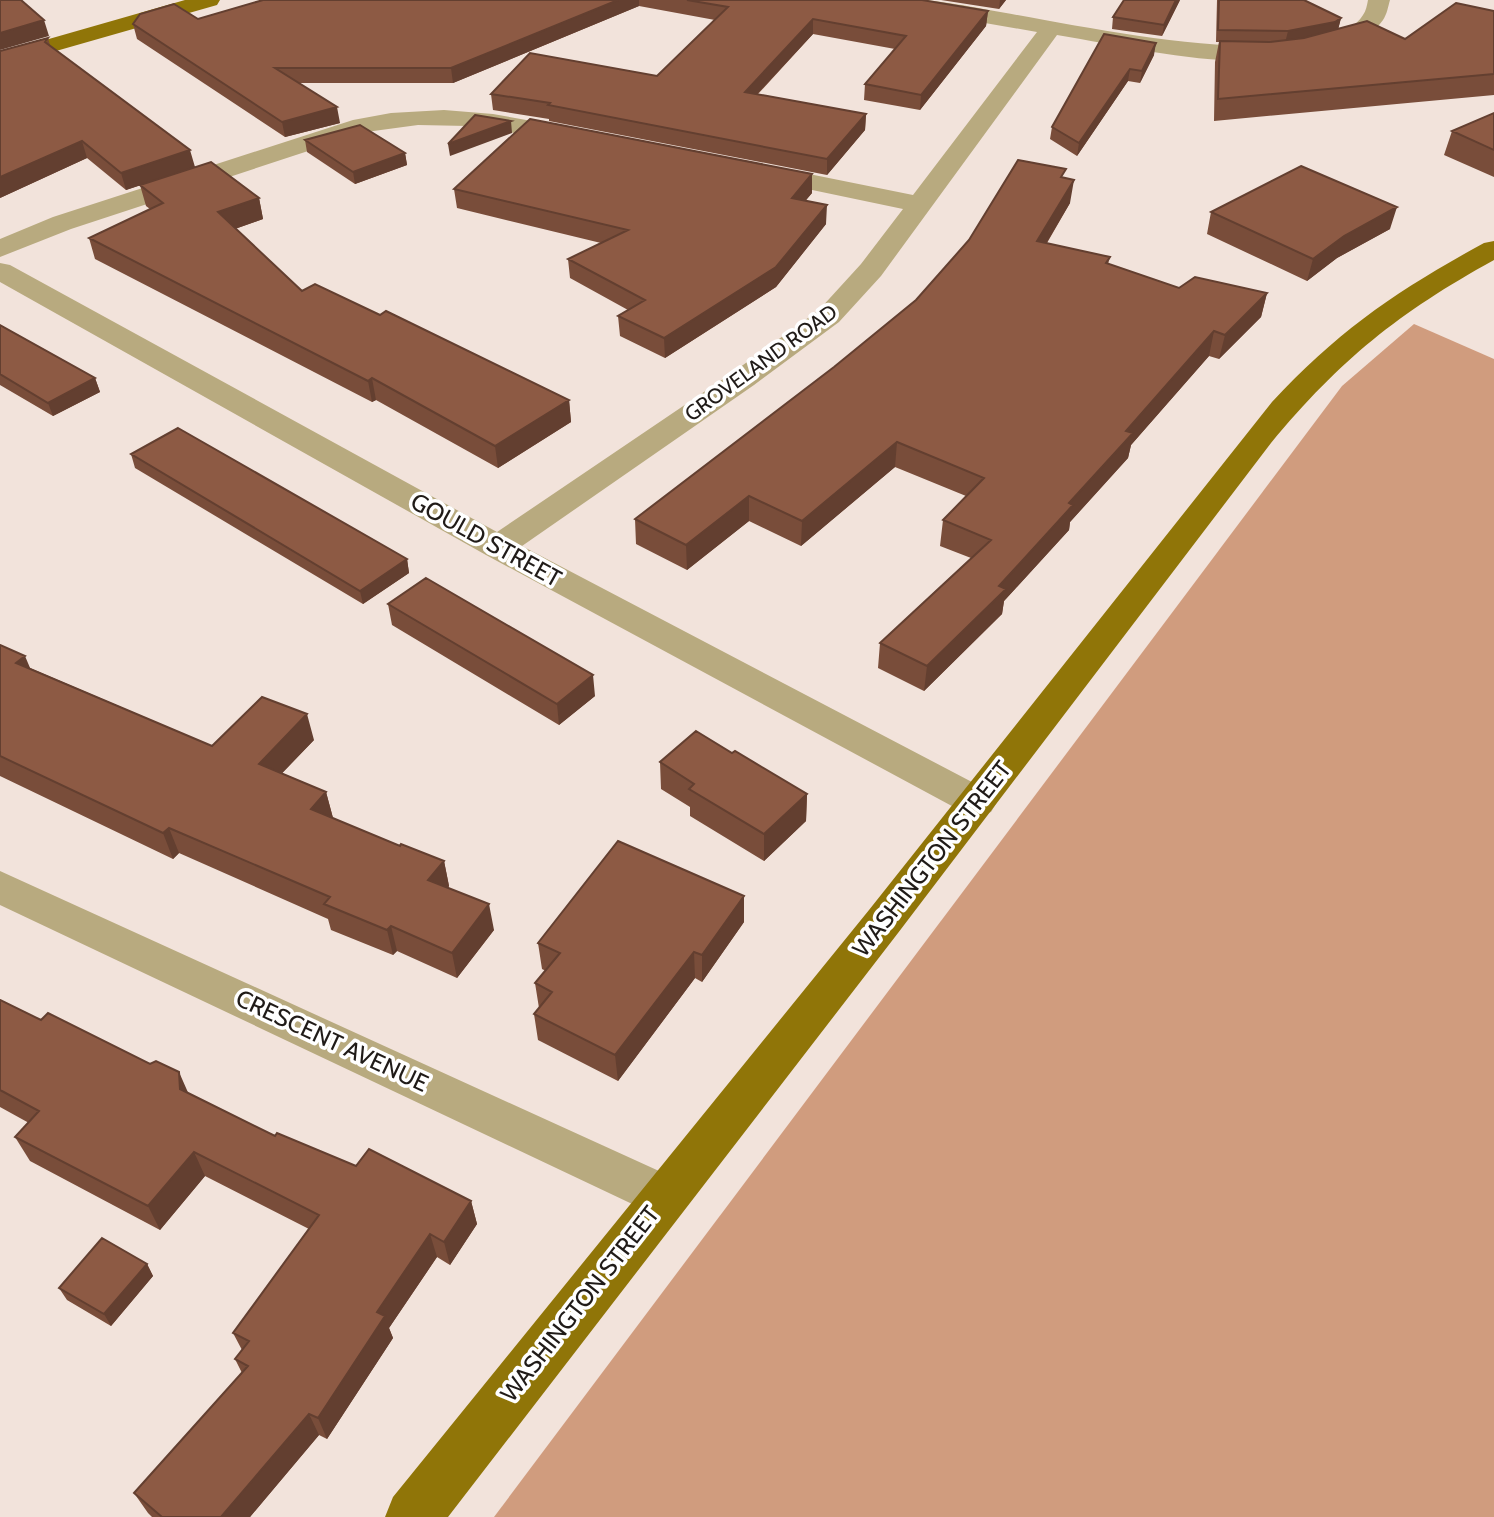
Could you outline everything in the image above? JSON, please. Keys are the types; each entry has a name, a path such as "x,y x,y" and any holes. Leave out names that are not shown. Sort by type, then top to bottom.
{"main road":[{"path":"0,60 209,0"},
{"name":"WASHINGTON STREET","path":"413,1517 664,1196 833,987 1220,488 1304,386 1357,335 1395,307 1433,282 1494,249"}],"street":[{"path":"887,0 1195,51 1250,54 1316,47 1353,34 1374,17 1379,0"},
{"name":"GROVELAND ROAD","path":"498,547 807,334 846,299 1051,28"},
{"path":"0,249 62,223 301,143 378,122 429,116 477,117 597,139"},
{"path":"731,166 919,204"},
{"name":"GOULD STREET","path":"0,271 498,547 977,802"},
{"name":"CRESCENT AVENUE","path":"0,887 664,1196"}],"shaded area":[{"path":"1414,324 1494,359 1494,1517 494,1517 1342,386"}],"building":[{"path":"0,0 21,0 44,20 0,33"},
{"path":"263,0 618,0 451,68 275,68 337,107 282,122 133,24 140,14 174,4 198,19"},
{"path":"687,0 922,0 988,11 921,95 865,84 906,36 813,19 745,92 866,114 827,159 548,105 550,103 491,94 530,53 657,76 728,7"},
{"path":"1124,0 1176,0 1164,25 1113,17"},
{"path":"1219,0 1304,0 1341,18 1335,22 1288,31 1218,30"},
{"path":"1456,3 1494,11 1494,74 1218,99 1220,41 1269,42 1304,38 1367,21 1405,39"},
{"path":"1104,34 1156,43 1142,71 1130,69 1079,143 1052,127"},
{"path":"48,38 45,42 190,150 121,173 82,141 0,177 0,51"},
{"path":"1494,113 1494,150 1452,131"},
{"path":"475,115 511,121 448,144"},
{"path":"530,119 812,174 792,198 827,205 776,267 664,338 618,316 645,300 568,259 628,230 454,189"},
{"path":"360,125 405,153 353,172 305,140"},
{"path":"1018,160 1066,169 1061,177 1074,180 1037,241 1110,257 1106,263 1179,288 1195,277 1267,293 1225,335 1214,331 1126,431 1133,433 1069,503 1073,505 999,586 1006,589 927,666 880,643 991,540 943,520 984,478 897,442 802,521 749,496 686,545 635,519 834,367 916,300 969,240"},
{"path":"211,162 259,198 218,212 302,291 315,284 380,315 386,311 569,400 495,446 372,378 368,381 89,238 163,203 140,185"},
{"path":"1301,166 1397,207 1344,236 1313,259 1211,212"},
{"path":"0,325 95,378 48,403 0,374"},
{"path":"178,428 407,559 360,591 131,454"},
{"path":"426,578 593,675 557,704 388,604"},
{"path":"0,645 25,656 16,663 212,746 262,697 307,714 259,764 326,792 311,809 444,861 428,880 489,904 452,953 391,926 387,930 324,904 330,897 169,828 163,833 0,756"},
{"path":"696,731 807,794 764,834 689,789 694,784 660,762"},
{"path":"618,841 744,896 702,955 694,952 615,1055 534,1014 552,992 535,983 560,953 538,943"},
{"path":"0,1000 41,1020 48,1013 150,1064 156,1061 179,1072 180,1089 275,1136 277,1133 356,1166 369,1149 471,1201 444,1242 430,1234 377,1312 385,1316 318,1418 309,1414 221,1517 162,1517 134,1493 248,1366 235,1359 249,1341 233,1333 319,1215 194,1152 148,1206 15,1137 39,1111 0,1090"},
{"path":"102,1238 147,1264 104,1314 59,1288"}]}
